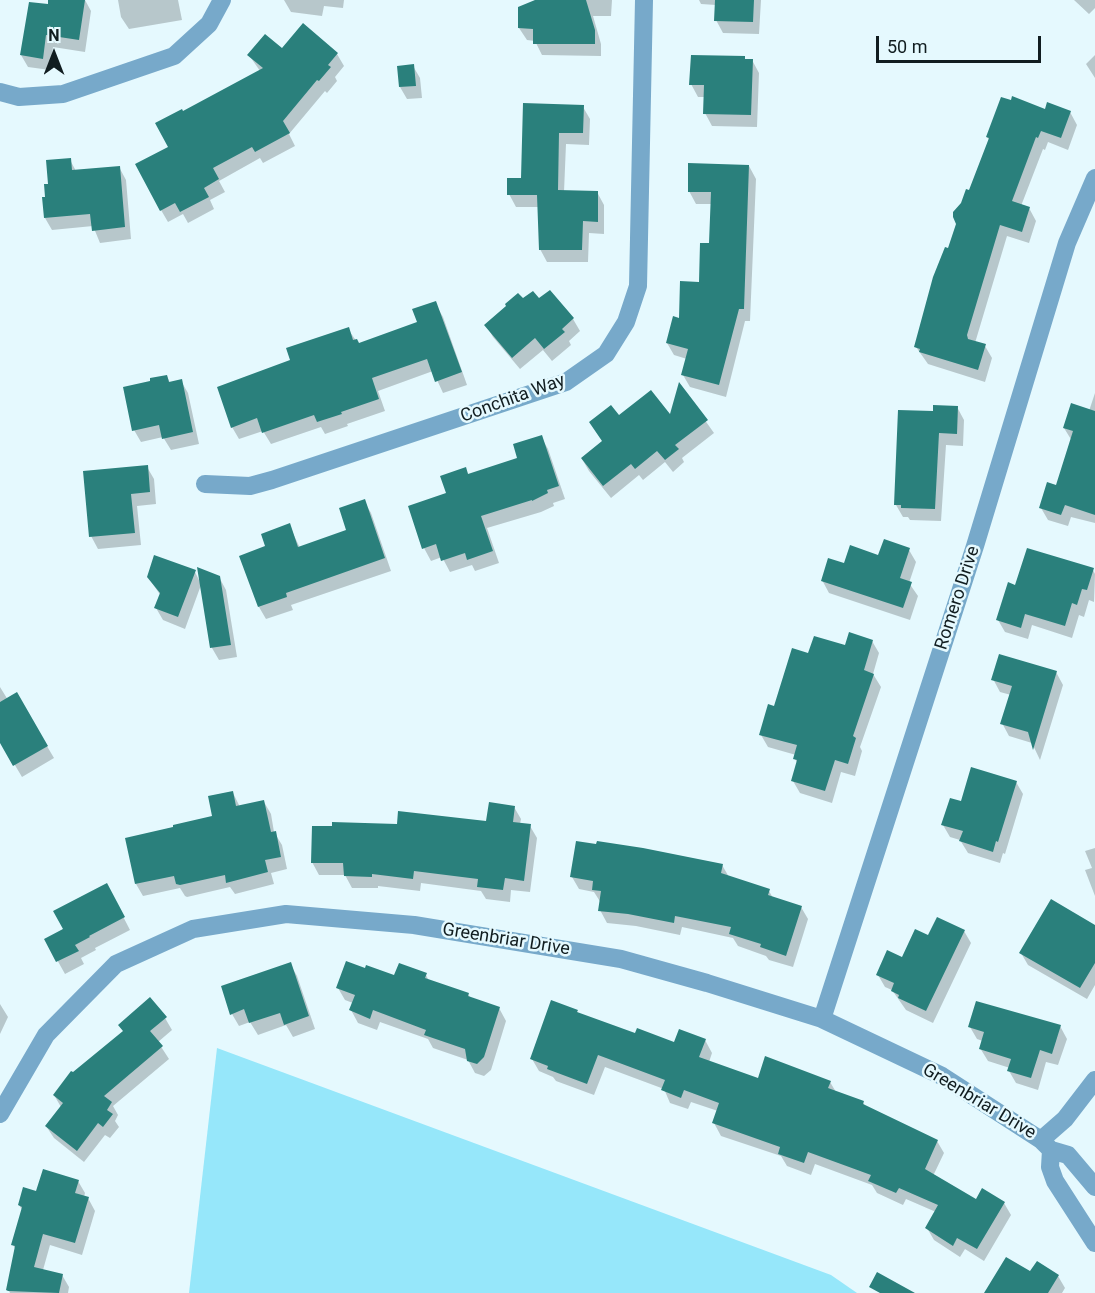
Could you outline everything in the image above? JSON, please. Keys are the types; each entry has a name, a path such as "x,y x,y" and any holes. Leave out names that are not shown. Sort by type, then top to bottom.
{"street":[{"path":"0,92 19,97 63,94 174,56 209,24 222,0"},
{"name":"Conchita Way","path":"205,484 250,486 272,480 567,382 606,354 626,322 638,286 644,0"},
{"name":"Romero Drive","path":"822,1019 975,546 1067,243 1095,178"},
{"name":"Greenbriar Drive","path":"0,1114 46,1035 116,964 194,929 286,914 414,925 621,959 822,1019 942,1076 1046,1145 1068,1155 1095,1187"},
{"path":"1046,1145 1095,1080"},
{"name":"Greenbriar Drive","path":"1046,1145 1055,1181 1095,1243"}],"shaded area":[{"path":"217,1048 831,1275 857,1293 189,1293"}],"building":[{"path":"48,0 85,0 79,40 46,35 43,59 20,55 29,2 48,4"},
{"path":"535,0 586,0 595,30 595,44 533,44 533,29 518,28 518,7"},
{"path":"715,0 754,0 753,22 714,21"},
{"path":"303,23 338,53 328,65 331,67 319,81 317,80 283,121 290,133 255,152 252,147 213,168 219,179 204,188 209,197 180,212 175,203 160,211 135,164 168,147 155,123 182,109 183,111 263,68 247,55 265,34 282,48"},
{"path":"691,55 745,56 745,59 753,59 751,115 703,114 704,85 689,85"},
{"path":"414,64 416,86 399,87 397,66"},
{"path":"1012,96 1045,109 1047,102 1071,111 1061,138 1041,131 1038,138 1036,137 1012,201 1030,207 1022,232 1000,225 967,335 968,339 986,344 978,370 919,352 920,349 914,347 933,277 945,247 948,248 956,224 953,212 961,203 966,189 969,190 989,138 986,137 1001,97 1011,100"},
{"path":"523,103 584,105 583,133 559,133 558,190 598,191 598,222 583,221 582,250 539,250 537,195 507,195 507,178 521,178"},
{"path":"71,158 72,170 120,166 125,227 92,231 90,214 44,218 42,197 45,197 44,184 48,184 46,160"},
{"path":"688,163 749,165 744,309 739,309 719,385 681,375 688,349 666,343 673,316 679,318 680,281 699,282 700,243 709,243 711,192 688,192"},
{"path":"550,290 574,318 562,329 565,332 544,349 535,338 512,358 484,325 518,293 523,298 533,291 539,298"},
{"path":"436,301 462,372 435,382 427,359 372,378 379,399 341,412 342,414 317,422 314,415 262,433 257,418 231,428 217,387 290,360 286,348 349,327 353,340 357,339 359,343 417,322 412,309"},
{"path":"167,375 169,382 182,379 193,432 162,439 159,425 132,431 123,387"},
{"path":"679,382 708,420 675,445 679,449 665,460 657,451 635,469 631,464 603,486 581,458 602,441 589,422 611,405 619,415 651,390 670,414"},
{"path":"1071,403 1095,411 1095,515 1065,505 1061,515 1039,508 1047,482 1056,485 1073,431 1063,428"},
{"path":"933,405 958,406 957,434 939,433 935,509 901,508 901,505 894,505 898,410 933,411"},
{"path":"542,435 559,486 547,490 548,493 532,501 481,516 493,551 467,560 465,553 441,561 436,544 422,549 408,506 446,493 440,476 466,467 468,474 517,458 513,444"},
{"path":"148,465 150,492 131,494 135,533 89,537 83,471"},
{"path":"365,499 385,558 286,593 287,597 258,607 239,556 265,546 261,534 290,523 298,547 346,530 339,508"},
{"path":"884,539 910,548 900,578 912,582 903,608 821,581 828,558 844,563 850,545 878,555"},
{"path":"1027,548 1094,568 1087,590 1082,589 1077,605 1072,603 1065,626 1025,614 1021,628 996,620 1008,582 1015,585"},
{"path":"154,555 196,570 178,617 154,608 160,593 147,577"},
{"path":"197,567 220,576 231,645 210,648"},
{"path":"849,632 873,640 864,670 874,674 853,736 856,738 848,764 835,760 825,791 791,781 797,760 793,759 797,745 759,735 768,704 774,706 792,648 808,653 814,636 845,645"},
{"path":"999,654 1057,671 1033,750 1028,732 1000,724 1012,686 991,680"},
{"path":"17,692 48,746 13,766 0,743 0,702"},
{"path":"971,767 1017,781 993,852 959,841 963,831 941,825 950,798 961,801"},
{"path":"233,791 236,806 264,800 271,832 276,831 281,857 265,860 268,872 226,883 225,875 180,885 176,884 174,876 135,884 125,838 212,816 208,796"},
{"path":"489,802 515,806 513,822 531,824 524,881 505,878 503,890 477,887 478,879 414,871 413,879 372,874 372,877 344,876 343,863 311,863 312,826 332,826 332,822 397,824 398,811 486,821"},
{"path":"576,841 596,844 597,841 643,848 723,864 721,873 770,889 768,895 802,906 786,956 760,947 761,944 729,934 731,927 675,916 674,923 598,911 601,891 592,890 593,881 570,877"},
{"path":"107,883 125,917 75,945 79,951 56,962 44,939 63,929 53,911"},
{"path":"1051,899 1095,925 1095,963 1080,988 1019,953"},
{"path":"937,917 965,930 926,1011 898,998 899,995 891,991 894,983 876,975 887,950 902,957 915,929 928,935"},
{"path":"346,961 394,975 399,963 427,973 425,978 469,993 468,996 500,1007 484,1057 477,1064 467,1061 465,1049 424,1035 426,1030 373,1010 370,1019 349,1010 355,995 336,988"},
{"path":"291,962 309,1016 284,1025 280,1013 249,1023 244,1009 230,1015 221,986"},
{"path":"150,997 167,1017 150,1031 163,1046 104,1096 112,1102 107,1110 113,1114 103,1127 98,1123 77,1151 45,1126 63,1103 53,1095 71,1071 73,1072 123,1031 118,1025"},
{"path":"551,1000 635,1033 637,1028 674,1042 679,1029 706,1039 699,1057 758,1078 765,1056 831,1081 828,1088 864,1101 863,1104 938,1140 925,1169 976,1199 982,1188 1005,1202 977,1249 957,1238 953,1246 925,1228 938,1205 899,1188 896,1193 868,1181 871,1175 808,1152 804,1163 778,1154 780,1147 712,1123 719,1103 684,1090 681,1098 661,1090 665,1080 598,1055 587,1084 547,1069 548,1066 530,1059"},
{"path":"976,1001 1061,1025 1052,1054 1040,1050 1031,1078 1007,1071 1011,1059 979,1049 984,1032 968,1027"},
{"path":"43,1169 79,1180 75,1193 89,1197 75,1243 43,1234 34,1267 63,1274 59,1293 8,1291 6,1290 15,1246 11,1245 22,1207 18,1205 23,1187 36,1191"},
{"path":"1006,1257 1030,1271 1037,1261 1059,1275 1048,1293 984,1293"},
{"path":"877,1272 915,1293 880,1293 869,1287"}]}
